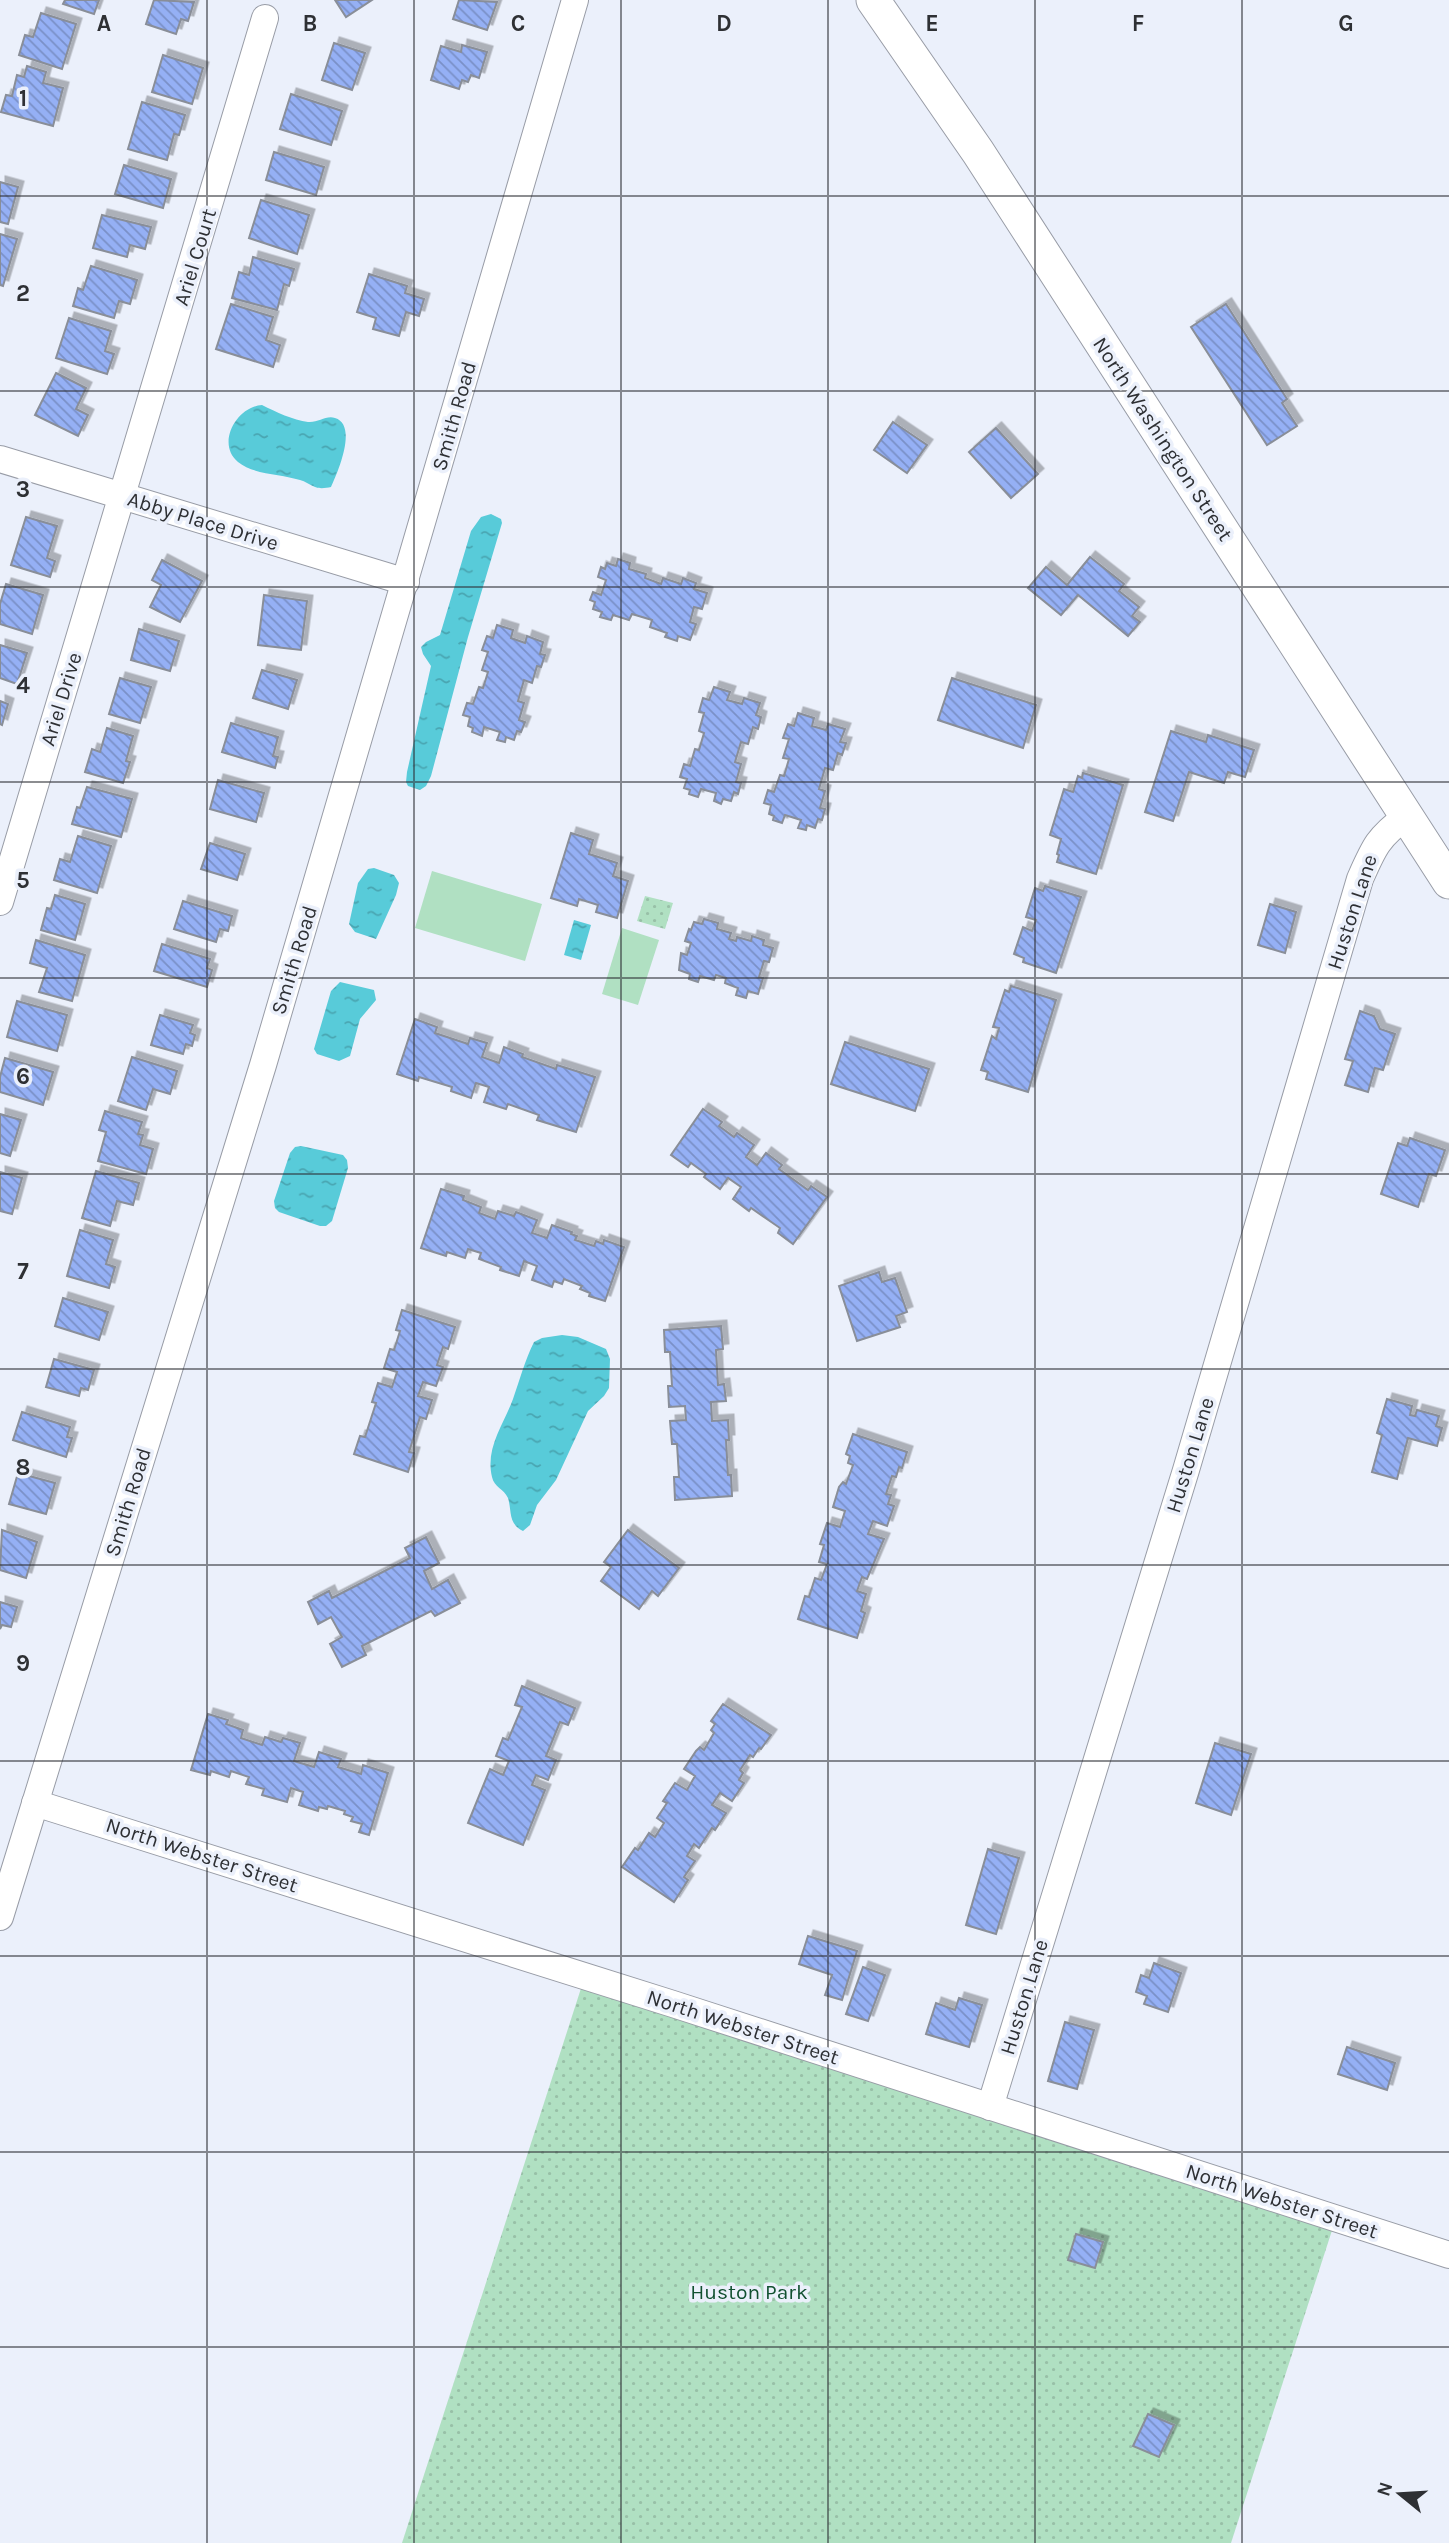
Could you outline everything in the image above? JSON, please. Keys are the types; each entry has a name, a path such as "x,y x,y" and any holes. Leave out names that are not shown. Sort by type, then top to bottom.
{"main road":[{"name":"North Washington Street","path":"873,0 978,152 1449,882"}],"street":[{"name":"Smith Road","path":"0,1917 263,1065 575,0"},
{"name":"Ariel Court","path":"122,496 265,18"},
{"name":"Abby Place Drive","path":"0,459 406,582"},
{"name":"Ariel Drive","path":"0,902 122,496"},
{"name":"Huston Lane","path":"990,2106 1186,1470 1360,878 1376,843 1407,816"},
{"name":"North Webster Street","path":"35,1803 990,2106 1449,2255"}],"green space":[{"path":"432,871 542,904 525,961 415,928"},
{"path":"645,896 673,903 665,929 637,921"},
{"path":"622,928 659,940 638,1005 602,994"},
{"name":"Huston Park","path":"585,1976 1336,2218 1231,2543 402,2543"}],"water":[{"path":"262,405 302,421 312,422 332,417 342,422 346,439 331,487 317,488 293,478 260,472 238,462 229,446 232,428 244,412"},
{"path":"491,514 501,519 502,523 431,776 426,786 420,790 408,786 406,782 431,666 421,647 440,635 471,531 481,517"},
{"path":"374,868 394,875 399,883 376,939 355,932 349,924 358,883 368,869"},
{"path":"574,920 591,925 581,960 564,955"},
{"path":"340,982 374,990 376,1000 360,1019 350,1056 339,1061 317,1054 314,1049 331,991"},
{"path":"295,1147 343,1155 347,1160 348,1168 332,1221 326,1226 279,1212 275,1208 274,1201 290,1153"},
{"path":"562,1335 578,1337 606,1349 610,1359 609,1388 588,1411 556,1480 537,1505 530,1525 523,1531 515,1525 508,1498 493,1480 491,1456 496,1436 534,1342"}],"building":[{"path":"65,0 99,0 94,14 63,4"},
{"path":"154,0 194,2 188,21 181,19 176,34 146,24"},
{"path":"335,0 372,0 346,17"},
{"path":"459,0 497,2 487,30 453,19"},
{"path":"41,13 76,24 62,69 19,55 25,35 33,37"},
{"path":"334,43 365,53 352,90 322,80"},
{"path":"462,45 487,52 479,78 471,75 468,82 462,80 459,89 431,80 441,46 461,52"},
{"path":"163,55 203,68 192,104 152,92"},
{"path":"27,66 46,72 43,83 63,88 53,126 1,112 6,95 12,96 17,75 24,77"},
{"path":"291,94 342,111 331,145 280,129"},
{"path":"142,102 185,115 179,135 174,134 167,160 128,149"},
{"path":"274,152 324,167 316,195 266,180"},
{"path":"124,165 171,179 163,208 115,194"},
{"path":"0,182 18,187 8,224 0,222"},
{"path":"261,200 309,215 297,254 249,238"},
{"path":"102,215 151,227 145,249 130,245 127,257 93,248"},
{"path":"0,234 17,239 3,286 0,285"},
{"path":"253,257 294,269 289,286 284,284 277,310 232,298 239,272 249,275"},
{"path":"91,266 137,280 130,304 119,301 114,318 73,306 78,288 83,290"},
{"path":"369,274 407,286 405,293 424,299 419,316 406,312 399,336 373,329 376,318 357,312"},
{"path":"231,304 273,317 266,340 280,345 273,367 216,349"},
{"path":"1226,304 1287,399 1282,403 1297,426 1267,445 1191,327"},
{"path":"69,318 111,331 105,351 114,354 107,374 56,358"},
{"path":"56,373 86,388 76,409 88,415 78,436 35,415"},
{"path":"893,422 927,445 907,473 874,450"},
{"path":"996,428 1038,474 1011,498 969,452"},
{"path":"26,517 57,526 47,558 55,561 50,577 11,565"},
{"path":"1090,557 1124,584 1119,591 1139,607 1132,616 1140,622 1128,636 1078,595 1061,615 1028,588 1046,567 1067,585"},
{"path":"618,559 630,563 629,569 646,574 645,578 661,584 663,578 681,584 683,578 696,583 694,589 707,593 702,609 694,607 690,622 696,624 690,640 678,636 677,641 665,637 667,633 650,627 652,620 632,614 629,620 613,615 611,620 600,617 602,612 593,609 595,602 590,600 593,592 601,595 606,580 598,577 601,567 605,569 607,563 616,566"},
{"path":"162,560 202,581 180,622 150,607 161,585 152,580"},
{"path":"6,584 43,595 32,634 0,624 0,604"},
{"path":"264,595 307,601 301,650 258,645"},
{"path":"497,625 513,630 511,638 525,643 527,636 543,642 540,654 545,655 541,667 537,666 532,683 524,680 518,701 524,703 519,720 525,722 521,732 517,731 514,740 506,737 505,742 497,740 500,732 484,727 482,736 472,732 473,728 468,726 470,717 463,715 467,703 473,704 479,687 483,688 488,672 482,670 488,652 482,650 487,636 493,638"},
{"path":"139,629 179,641 170,671 131,660"},
{"path":"0,645 27,653 17,684 0,678"},
{"path":"262,670 297,680 288,709 253,698"},
{"path":"120,678 151,687 140,723 109,714"},
{"path":"952,678 1036,705 1023,748 938,720"},
{"path":"714,687 730,692 727,700 742,704 744,698 760,703 756,715 761,717 758,729 753,727 748,744 741,742 735,762 741,764 736,782 741,783 738,794 734,792 731,801 723,799 721,804 714,801 716,793 701,789 698,797 689,794 690,790 684,788 687,779 680,777 684,764 690,766 695,749 699,750 704,733 699,731 704,713 699,712 703,698 709,700"},
{"path":"0,701 8,704 2,725 0,724"},
{"path":"798,713 814,718 812,726 826,730 828,724 845,729 840,742 846,743 842,755 838,753 833,770 825,768 819,789 825,791 820,808 825,809 822,820 818,819 815,828 807,825 806,830 798,828 801,820 785,815 782,823 773,820 774,816 769,814 771,805 764,803 768,790 774,792 780,775 784,776 789,759 783,758 789,739 783,738 788,724 794,726"},
{"path":"231,723 278,737 273,756 278,757 275,768 222,752"},
{"path":"107,728 133,736 126,761 130,762 123,783 85,772 92,749 100,752"},
{"path":"1171,731 1206,742 1208,735 1254,750 1245,777 1228,772 1224,783 1189,772 1173,821 1145,812"},
{"path":"1083,773 1123,785 1096,874 1057,862 1061,839 1050,835 1064,789 1073,792 1078,776 1082,778"},
{"path":"218,780 264,793 256,822 210,809"},
{"path":"87,787 132,799 121,837 72,824"},
{"path":"571,833 593,840 589,854 617,863 613,876 628,881 617,918 596,912 598,905 579,899 577,906 551,898"},
{"path":"78,836 111,846 97,893 54,880 60,859 70,862"},
{"path":"210,843 245,854 237,880 201,869"},
{"path":"1045,886 1081,897 1056,973 1023,962 1024,958 1014,954 1023,927 1032,931 1036,920 1026,917 1035,888 1043,891"},
{"path":"55,895 85,904 75,940 41,930 47,908 51,909"},
{"path":"183,901 232,916 228,931 220,929 216,942 174,929"},
{"path":"1270,904 1296,912 1285,953 1258,945"},
{"path":"704,919 718,923 717,929 731,933 729,939 736,941 737,937 751,941 752,936 764,940 763,945 773,948 769,962 764,961 758,994 748,991 746,998 736,995 738,988 725,983 726,978 716,975 714,980 700,976 698,982 689,979 690,974 679,970 681,953 687,955 691,943 685,941 689,929 691,930 694,922 702,924"},
{"path":"36,940 85,955 72,1001 39,992 47,968 30,963"},
{"path":"162,944 210,959 207,968 212,970 207,987 154,971"},
{"path":"1011,986 1056,1000 1028,1092 986,1079 988,1072 981,1070 992,1036 996,1039 999,1028 993,1027 1005,990 1009,992"},
{"path":"17,1001 67,1015 57,1051 7,1037"},
{"path":"1360,1011 1374,1016 1380,1029 1395,1034 1383,1070 1375,1068 1368,1092 1345,1085 1353,1061 1345,1059"},
{"path":"160,1015 193,1025 190,1033 195,1035 192,1046 186,1044 183,1054 151,1045"},
{"path":"415,1019 437,1027 435,1033 468,1044 470,1038 487,1043 482,1057 499,1063 504,1047 523,1054 522,1057 556,1069 557,1065 595,1077 576,1132 537,1120 539,1115 508,1104 506,1109 484,1102 489,1087 476,1083 471,1098 451,1091 452,1087 419,1077 418,1081 397,1074"},
{"path":"845,1042 929,1069 915,1111 831,1084"},
{"path":"132,1057 177,1071 170,1094 153,1089 146,1110 118,1101"},
{"path":"5,1058 53,1072 43,1105 0,1092 0,1077"},
{"path":"703,1109 722,1122 719,1126 734,1137 737,1133 754,1145 746,1157 757,1165 766,1153 782,1165 779,1169 808,1190 811,1186 827,1197 793,1244 778,1233 780,1228 733,1199 741,1187 728,1178 720,1189 691,1163 688,1167 671,1155"},
{"path":"105,1111 142,1122 138,1134 143,1135 140,1145 153,1149 146,1174 98,1161 106,1132 99,1130"},
{"path":"0,1114 21,1120 10,1156 0,1153"},
{"path":"1410,1138 1445,1150 1436,1176 1429,1174 1418,1207 1381,1194 1398,1143 1407,1146"},
{"path":"96,1171 139,1183 133,1205 117,1201 110,1226 82,1218"},
{"path":"0,1172 22,1178 12,1214 0,1211"},
{"path":"441,1189 464,1196 463,1200 481,1207 479,1213 495,1219 498,1211 514,1216 516,1212 537,1220 532,1233 547,1238 552,1225 572,1232 571,1234 577,1236 575,1240 594,1246 596,1241 603,1244 604,1240 624,1247 605,1301 589,1296 590,1293 580,1289 582,1286 564,1279 562,1284 554,1281 552,1287 532,1280 537,1266 524,1261 519,1276 479,1259 481,1253 468,1249 465,1258 447,1252 446,1256 421,1248"},
{"path":"80,1230 113,1240 106,1264 115,1267 109,1288 67,1276"},
{"path":"879,1272 882,1282 895,1278 907,1312 896,1316 900,1327 857,1341 839,1286"},
{"path":"63,1298 108,1312 99,1340 55,1326"},
{"path":"402,1310 455,1327 448,1349 443,1347 437,1365 443,1367 436,1386 423,1382 418,1396 432,1400 426,1419 420,1417 409,1452 414,1453 408,1472 354,1454 360,1436 365,1437 376,1403 372,1402 378,1383 392,1387 397,1372 384,1368 400,1331 396,1330"},
{"path":"721,1326 723,1349 716,1350 718,1385 724,1384 726,1401 711,1402 712,1421 728,1420 729,1440 726,1440 732,1496 675,1500 674,1477 679,1477 677,1444 672,1444 670,1421 686,1420 685,1406 669,1407 668,1386 672,1386 670,1352 665,1352 664,1330"},
{"path":"54,1359 94,1370 88,1390 81,1388 79,1396 46,1387"},
{"path":"1387,1399 1412,1406 1410,1415 1415,1416 1417,1410 1439,1416 1436,1426 1442,1428 1437,1446 1408,1438 1397,1479 1372,1472 1382,1435 1377,1433"},
{"path":"22,1412 70,1427 67,1437 72,1438 66,1457 13,1440"},
{"path":"853,1434 907,1452 902,1468 899,1467 896,1477 892,1476 886,1494 891,1495 888,1504 894,1506 887,1526 873,1521 868,1534 884,1539 867,1579 862,1577 857,1591 866,1594 861,1611 865,1613 857,1638 798,1619 805,1596 809,1597 815,1578 821,1580 827,1564 819,1562 824,1545 820,1544 827,1523 840,1527 845,1511 833,1507 839,1487 843,1482 846,1484 853,1465 848,1463 850,1456 846,1454"},
{"path":"18,1473 55,1483 46,1514 9,1504"},
{"path":"2,1530 37,1542 26,1578 0,1570"},
{"path":"628,1530 679,1568 658,1596 652,1591 639,1609 601,1581 611,1567 604,1562"},
{"path":"426,1537 439,1563 424,1571 432,1589 448,1580 460,1603 435,1616 431,1611 362,1646 366,1655 342,1667 330,1644 342,1637 331,1617 318,1624 308,1602 329,1591 332,1598 410,1558 405,1548"},
{"path":"0,1602 17,1607 11,1627 2,1625 0,1629"},
{"path":"522,1686 575,1708 568,1725 560,1722 546,1756 556,1760 548,1780 536,1775 532,1785 545,1790 523,1845 468,1823 490,1769 503,1775 509,1761 496,1756 503,1738 508,1740 522,1707 515,1705"},
{"path":"723,1704 771,1735 753,1757 750,1755 740,1770 743,1773 739,1780 744,1783 732,1801 720,1793 712,1805 726,1813 699,1848 694,1844 687,1856 695,1861 684,1877 688,1880 674,1902 622,1867 649,1833 655,1837 664,1823 657,1818 667,1803 663,1801 675,1783 687,1790 695,1776 684,1769 700,1747 704,1750 714,1733 711,1730 715,1724 711,1721"},
{"path":"208,1714 228,1720 226,1724 243,1730 241,1738 262,1745 265,1737 281,1742 283,1738 300,1743 294,1761 314,1767 319,1752 341,1759 338,1767 361,1774 363,1765 388,1773 369,1835 359,1832 362,1824 351,1821 353,1817 344,1814 345,1811 328,1806 327,1809 319,1807 318,1811 299,1805 303,1792 291,1788 287,1802 262,1795 264,1789 246,1784 249,1777 231,1771 229,1777 211,1771 210,1775 191,1770"},
{"path":"1215,1743 1251,1754 1231,1815 1196,1803"},
{"path":"988,1849 1019,1858 996,1934 966,1925"},
{"path":"808,1936 857,1951 842,2000 825,1995 832,1975 799,1964"},
{"path":"1154,1963 1181,1973 1168,2012 1144,2004 1147,1996 1136,1992 1141,1975 1149,1978"},
{"path":"863,1967 885,1975 868,2021 846,2014"},
{"path":"959,1998 982,2005 969,2047 926,2034 936,2003 955,2010"},
{"path":"1065,2022 1094,2030 1077,2089 1048,2081"},
{"path":"1347,2047 1395,2063 1387,2090 1338,2074"},
{"path":"1076,2234 1103,2242 1095,2268 1068,2260"},
{"path":"1148,2414 1174,2425 1159,2457 1133,2446"}]}
